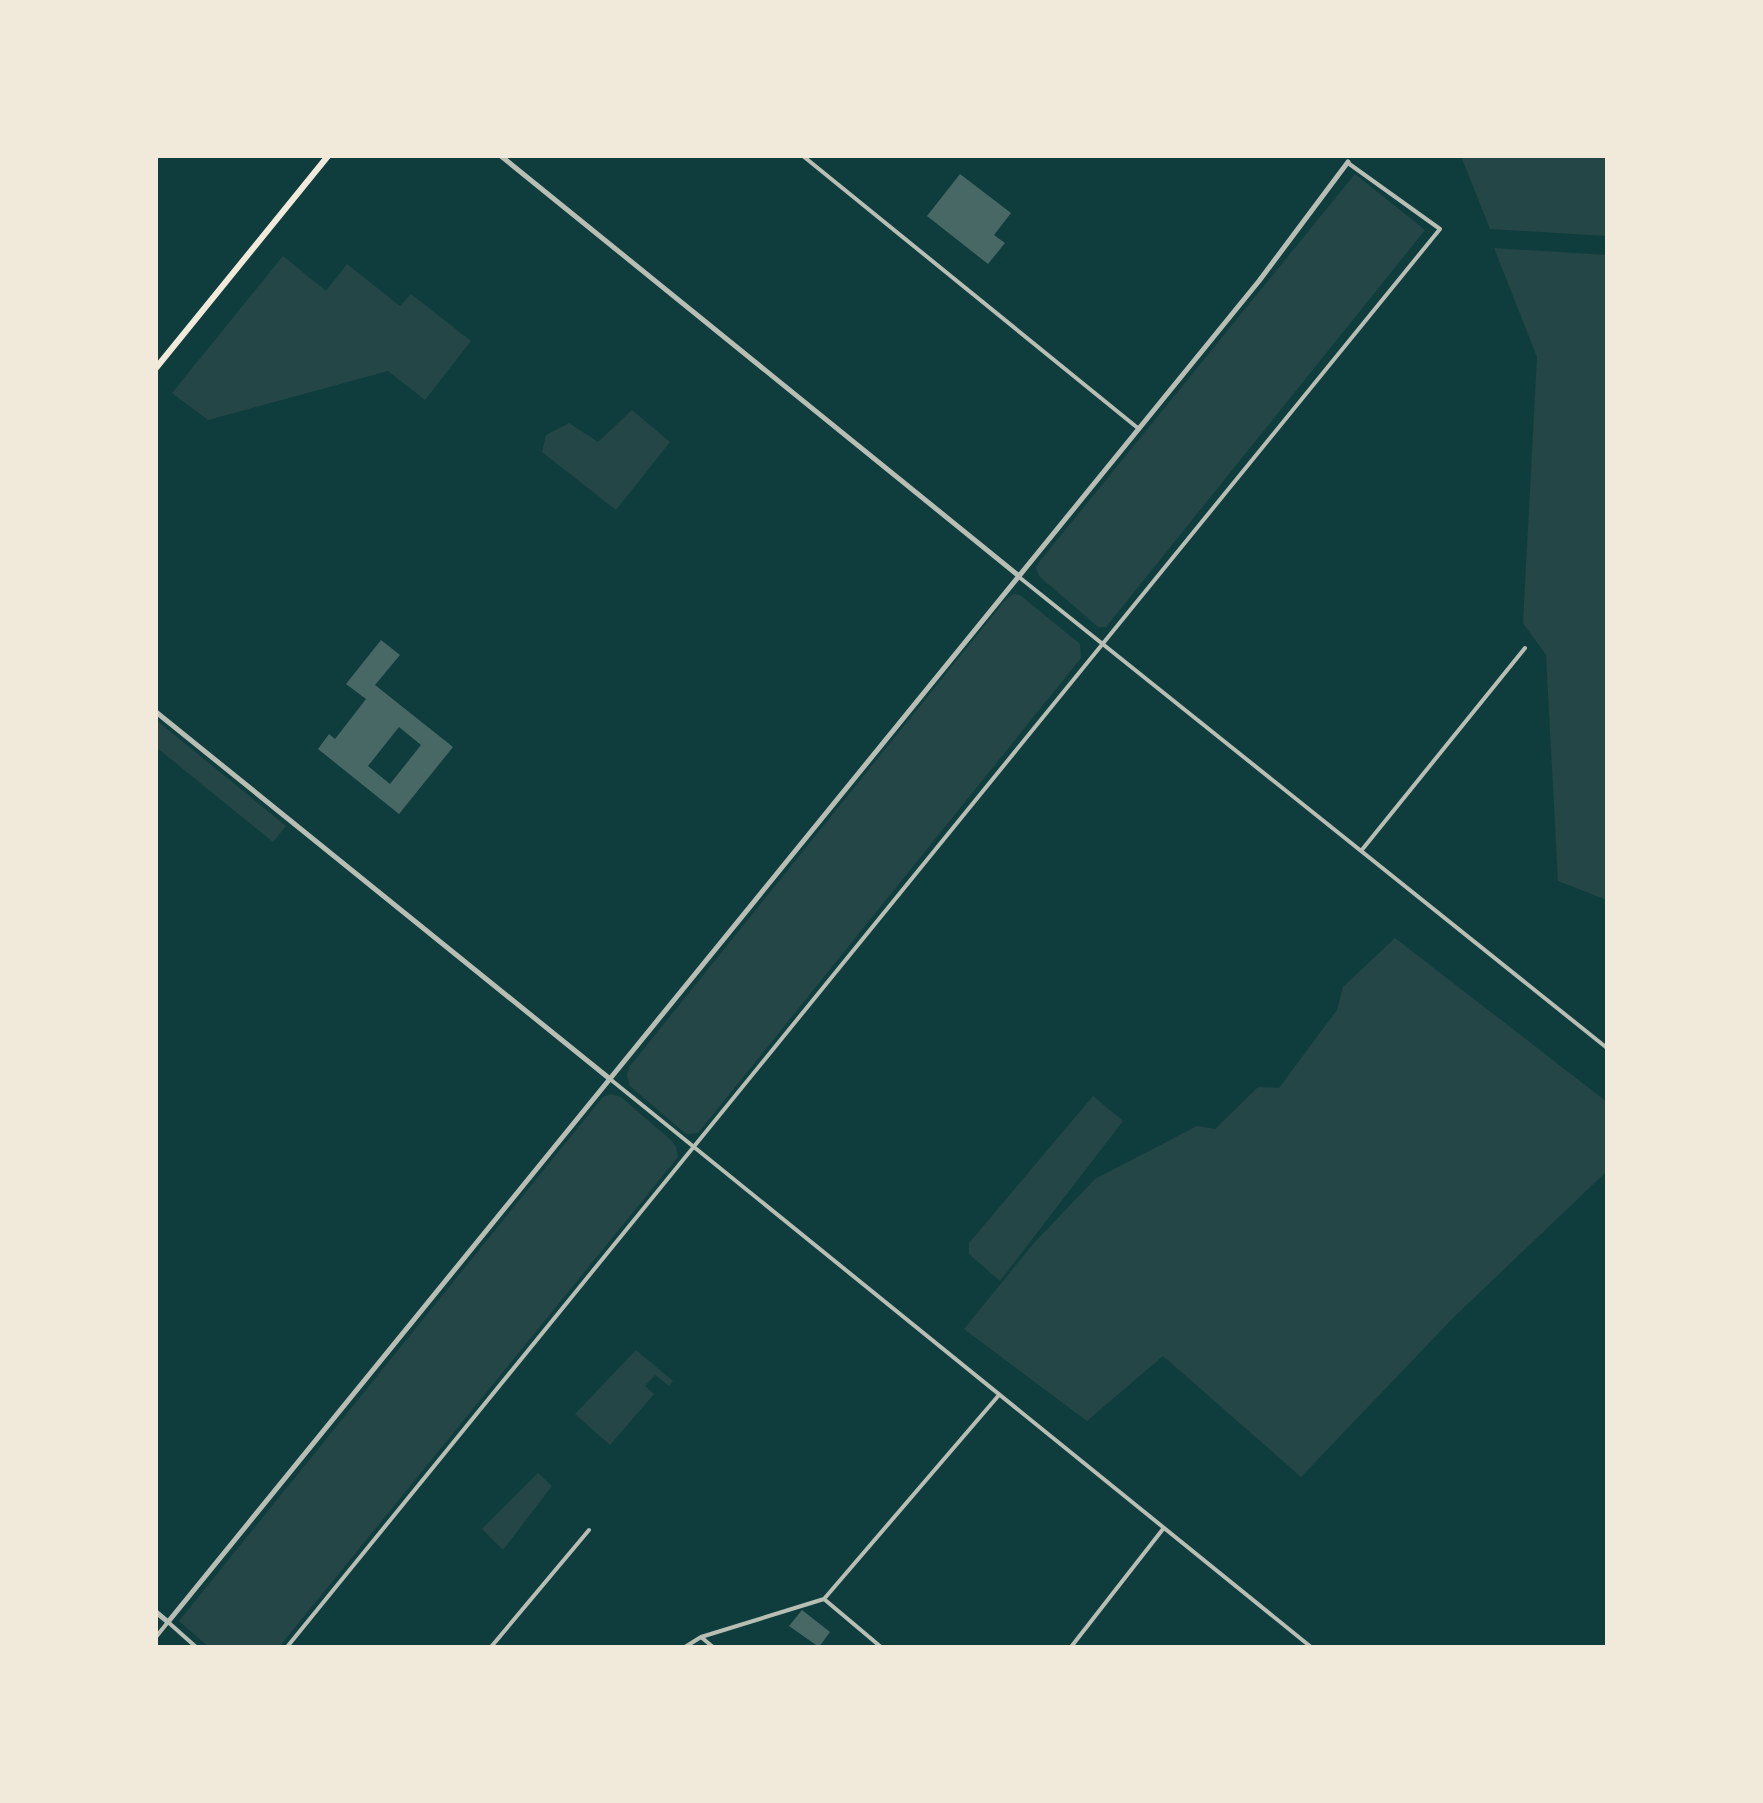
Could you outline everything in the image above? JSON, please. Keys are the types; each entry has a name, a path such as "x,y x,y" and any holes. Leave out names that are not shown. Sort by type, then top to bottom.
{"main road":[{"path":"156,368 328,156"}],"street":[{"path":"501,156 1607,1048"},
{"path":"803,156 1139,429"},
{"path":"156,1637 1259,281 1348,162 1440,229 287,1647"},
{"path":"1361,851 1525,648"},
{"path":"156,712 1311,1647"},
{"path":"685,1647 701,1637 824,1599 999,1395"},
{"path":"1071,1647 1163,1528"},
{"path":"491,1647 589,1530"},
{"path":"824,1599 881,1647"},
{"path":"156,1612 196,1647"},
{"path":"701,1637 713,1647"}],"shaded area":[{"path":"1461,156 1607,156 1607,236 1490,229"},
{"path":"1355,174 1425,230 1106,627 1098,627 1039,576 1036,568"},
{"path":"1494,248 1607,255 1607,900 1558,881 1546,655 1523,623 1537,357"},
{"path":"283,256 326,291 347,264 400,306 411,294 471,341 425,400 388,371 208,420 172,393"},
{"path":"632,410 670,442 616,510 542,452 546,435 569,423 598,442"},
{"path":"1020,595 1080,644 1081,658 698,1133 686,1134 630,1086 627,1075 630,1066 1007,598"},
{"path":"156,720 286,826 273,842 156,747"},
{"path":"1395,938 1607,1102 1607,1171 1453,1318 1301,1477 1163,1356 1087,1421 964,1329 1034,1243 1095,1179 1197,1126 1215,1129 1258,1087 1279,1088 1337,1010 1343,987"},
{"path":"611,1094 621,1097 672,1141 678,1157 279,1647 209,1647 179,1621 603,1097"},
{"path":"1093,1096 1123,1121 1000,1281 969,1254 969,1243"},
{"path":"636,1350 673,1381 669,1386 655,1375 645,1386 654,1394 610,1445 575,1414"},
{"path":"538,1473 552,1486 503,1550 482,1529"}],"building":[{"path":"960,174 1011,213 994,235 1005,243 988,264 927,216"},
{"path":"381,640 400,655 375,685 453,747 399,814 318,749 329,734 335,739 366,699 346,684","holes":["399,727 421,745 390,784 368,766"]},
{"path":"802,1610 830,1632 819,1647 789,1626"}]}
